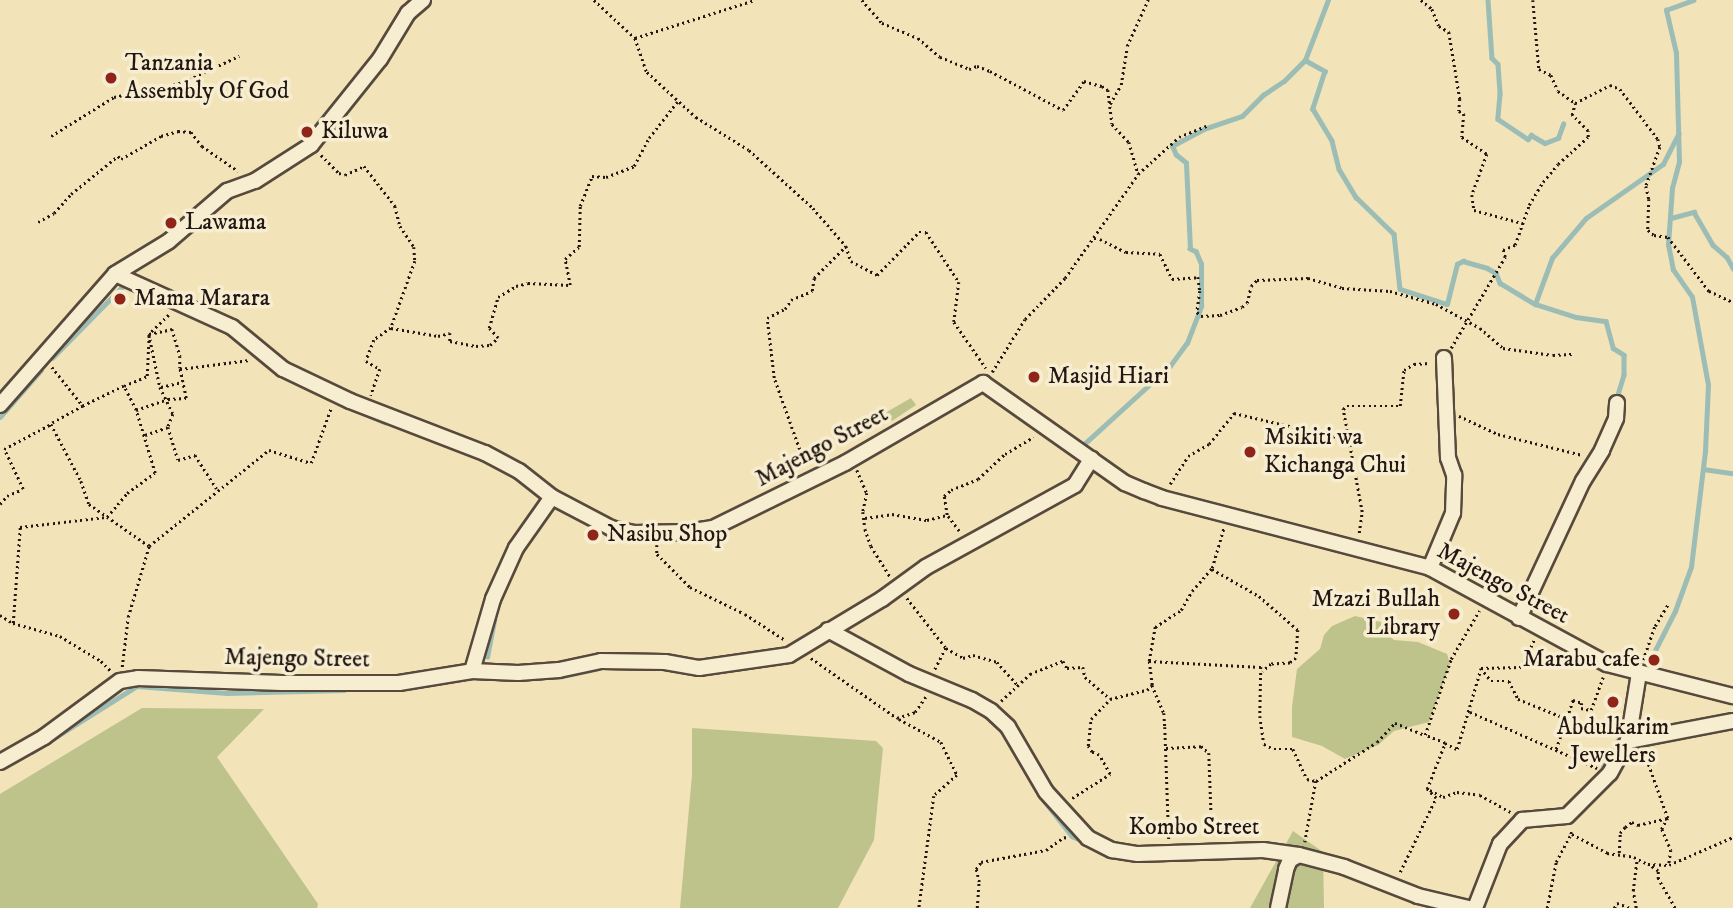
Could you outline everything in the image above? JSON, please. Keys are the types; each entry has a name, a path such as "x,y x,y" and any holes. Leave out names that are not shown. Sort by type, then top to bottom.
{"street":[{"path":"0,404 115,274 169,241 227,191 255,181 312,145 380,59 408,13 423,0"},
{"name":"Majengo Street","path":"115,274 169,301 182,304 232,327 283,369 357,404 485,453 519,471 552,497 611,528 644,533 687,532 713,528 845,463 983,383 1125,483 1162,498 1430,568 1607,664 1733,696"},
{"path":"1430,568 1453,513 1454,475 1448,458 1444,358"},
{"path":"1519,618 1583,481 1597,461 1616,418 1617,403"},
{"name":"Majengo Street","path":"120,681 138,678 231,682 399,683 472,671 518,673 559,670 601,661 665,662 699,668 771,659 799,650 926,567 1009,519 1076,485 1091,459"},
{"path":"472,671 516,548 552,497"},
{"name":"Kombo Street","path":"828,630 878,659 991,711 1008,727 1046,792 1058,806 1088,838 1112,849 1138,854 1263,850 1299,855 1344,867 1392,885 1417,902 1468,908"},
{"path":"1475,908 1500,844 1522,820 1567,816 1610,773 1633,739 1639,673"},
{"path":"0,762 44,737 120,681"},
{"path":"1633,739 1733,721"},
{"path":"1278,908 1286,869 1290,860 1299,855"}],"path":[{"path":"594,0 635,38 647,72 677,102 720,134 749,150 813,208 846,246 851,261 861,264 875,275 919,232 926,232 959,282 954,322 981,364 993,371"},
{"path":"635,38 755,0"},
{"path":"862,0 882,23 918,38 940,57 969,69 977,66 990,71 1063,110 1084,81 1108,90 1112,124 1129,142 1138,174"},
{"path":"1110,104 1121,85 1127,46 1149,0"},
{"path":"1421,0 1432,9 1439,26 1449,32 1460,99 1459,111 1464,114 1462,137 1487,154 1472,195 1474,210 1522,223"},
{"path":"1533,0 1539,69 1551,75 1559,91 1575,103"},
{"path":"51,136 114,97 184,82 239,56"},
{"path":"1356,547 1362,512 1342,413 1345,407 1400,406 1404,370 1415,364 1444,358 1505,257 1503,250 1515,245 1529,205 1551,173 1588,138 1588,131 1572,115 1575,103 1610,85 1620,89 1658,139 1660,147 1646,186 1649,199 1648,230 1654,235 1668,237 1709,291 1733,302"},
{"path":"391,328 438,336 450,333 450,341 476,346 490,345 498,338 489,328 498,297 516,286 528,283 570,285 565,259 579,247 580,206 592,176 607,177 634,166 649,138 677,102"},
{"path":"983,383 1025,319 1065,278 1138,174 1179,138 1209,125"},
{"path":"38,222 54,213 71,194 118,156 121,159 161,136 182,130 191,132 202,146 255,181"},
{"path":"312,145 339,173 345,175 365,166 395,206 400,226 414,247 415,261 391,328 374,340 366,360 380,369 368,405 357,404"},
{"path":"1094,239 1100,239 1126,252 1160,254 1171,279 1199,278 1197,312 1201,316 1220,315 1242,307 1247,303 1251,286 1257,280 1308,278 1342,288 1374,289 1436,304 1480,328 1503,348 1553,355 1575,354"},
{"path":"811,481 780,399 767,318 785,309 791,300 812,291 814,278 846,246"},
{"path":"0,504 7,496 23,489 4,449 83,406 147,376 149,334 182,304"},
{"path":"136,410 168,399 186,398 180,356 172,330 149,334"},
{"path":"149,334 160,387 173,414 168,427 178,460 195,455 217,489"},
{"path":"180,369 254,360 264,355"},
{"path":"43,357 63,377 83,406"},
{"path":"160,387 182,382"},
{"path":"13,622 20,527 107,517 127,493 155,473 136,410 124,386"},
{"path":"120,681 128,617 149,546 217,489 270,450 311,463 336,394"},
{"path":"1447,410 1498,435 1547,444 1597,461"},
{"path":"1162,498 1188,456 1209,444 1234,413 1293,427 1316,438 1348,435"},
{"path":"51,424 81,481 89,504 149,546"},
{"path":"143,435 168,427"},
{"path":"971,543 947,515 943,499 951,490 978,480 1013,448 1048,430"},
{"path":"845,463 861,474 867,493 864,518 871,546 898,587 946,648 963,658 973,655 997,662 1017,685"},
{"path":"864,518 892,514 927,520 947,515"},
{"path":"1170,853 1164,713 1152,685 1149,661 1155,627 1181,610 1192,591 1212,568 1227,514"},
{"path":"644,533 646,546 657,542 657,554 690,587 751,617 897,718 942,742 957,775 934,796 919,908"},
{"path":"1212,568 1259,596 1298,630 1296,658 1290,663 1271,664 1263,671 1260,716 1264,744 1273,749 1293,749 1307,779 1316,781 1377,742 1395,723 1457,749 1470,712"},
{"path":"1425,735 1451,659 1486,599"},
{"path":"1639,673 1655,626 1668,604"},
{"path":"0,615 13,622 60,636 101,661 120,681"},
{"path":"1481,668 1521,667 1540,630"},
{"path":"897,718 915,712 926,698 929,682 946,648"},
{"path":"991,711 1030,674 1063,661 1067,668 1083,667 1085,677 1110,699"},
{"path":"1149,661 1257,666 1263,671"},
{"path":"1556,749 1573,701 1582,704 1581,708 1591,710 1607,664"},
{"path":"1481,668 1466,711 1610,773"},
{"path":"1481,668 1491,681 1509,681 1518,699 1567,719"},
{"path":"1058,806 1110,774 1099,755 1092,752 1087,738 1091,719 1110,699 1147,690 1152,685"},
{"path":"1633,739 1668,818"},
{"path":"1427,789 1445,743"},
{"path":"1166,748 1201,746 1209,753 1213,850"},
{"path":"1299,855 1305,844 1316,781"},
{"path":"1427,789 1443,797 1457,792 1480,795 1522,820"},
{"path":"1392,885 1412,851 1436,798 1427,789"},
{"path":"1547,908 1556,862 1571,834 1567,816"},
{"path":"1619,854 1620,833 1625,827 1632,822 1638,825 1668,818"},
{"path":"1668,818 1662,829 1671,850 1669,865"},
{"path":"1571,834 1607,853 1637,860 1658,871 1658,879 1675,908"},
{"path":"977,908 979,882 976,869 981,862 1015,858 1046,850 1064,837 1073,839"},
{"path":"1648,864 1669,865 1733,838"},
{"path":"1636,908 1633,891 1637,860"},
{"path":"1614,908 1617,903 1630,908"}],"green space":[{"path":"911,398 916,405 892,421 885,413"},
{"path":"1355,616 1385,623 1385,632 1394,640 1418,642 1447,654 1450,664 1429,722 1394,731 1378,745 1345,759 1322,746 1292,737 1292,707 1297,669 1320,649 1324,635 1332,626"},
{"path":"142,708 264,709 217,757 318,904 317,908 0,908 0,794"},
{"path":"692,728 876,741 883,748 874,840 838,908 680,908 692,775"},
{"path":"1293,831 1323,852 1324,908 1250,908"}],"waterway":[{"path":"1082,446 1170,366 1187,343 1201,306 1201,264 1196,252 1190,249 1186,163 1176,155 1172,146 1204,129 1242,116 1263,95 1284,81 1305,60 1328,0"},
{"path":"1488,0 1492,58 1498,64 1498,119 1528,139 1531,135 1545,143 1558,138 1563,124"},
{"path":"1645,670 1675,611 1691,567 1705,451 1708,385 1692,297 1673,270 1668,245 1672,188 1679,162 1676,53 1666,10 1693,0"},
{"path":"1305,60 1325,71 1313,109 1332,141 1339,169 1356,197 1394,234 1400,289 1447,304 1457,264 1463,261 1496,273 1500,283 1535,304 1576,317 1606,321 1613,348 1624,355 1624,375 1617,398"},
{"path":"1535,304 1552,258 1586,218 1663,164 1678,134"},
{"path":"1671,218 1694,212 1713,245 1727,257 1733,268"},
{"path":"52,358 126,283"},
{"path":"0,417 41,370"},
{"path":"361,412 385,422"},
{"path":"1703,469 1733,473"},
{"path":"487,657 494,620"},
{"path":"558,677 597,669"},
{"path":"32,752 137,686 227,693 344,690"},
{"path":"1603,767 1623,731"},
{"path":"1043,799 1072,836 1085,842"}],"place":[{"name":"Tanzania Assembly Of God","path":"111,78"},
{"name":"Kiluwa","path":"307,132"},
{"name":"Lawama","path":"171,223"},
{"name":"Mama Marara","path":"120,299"},
{"name":"Masjid Hiari","path":"1034,377"},
{"name":"Msikiti wa Kichanga Chui","path":"1250,452"},
{"name":"Nasibu Shop","path":"593,535"},
{"name":"Mzazi Bullah Library","path":"1454,614"},
{"name":"Marabu cafe","path":"1654,660"},
{"name":"Abdulkarim Jewellers","path":"1613,702"}]}
